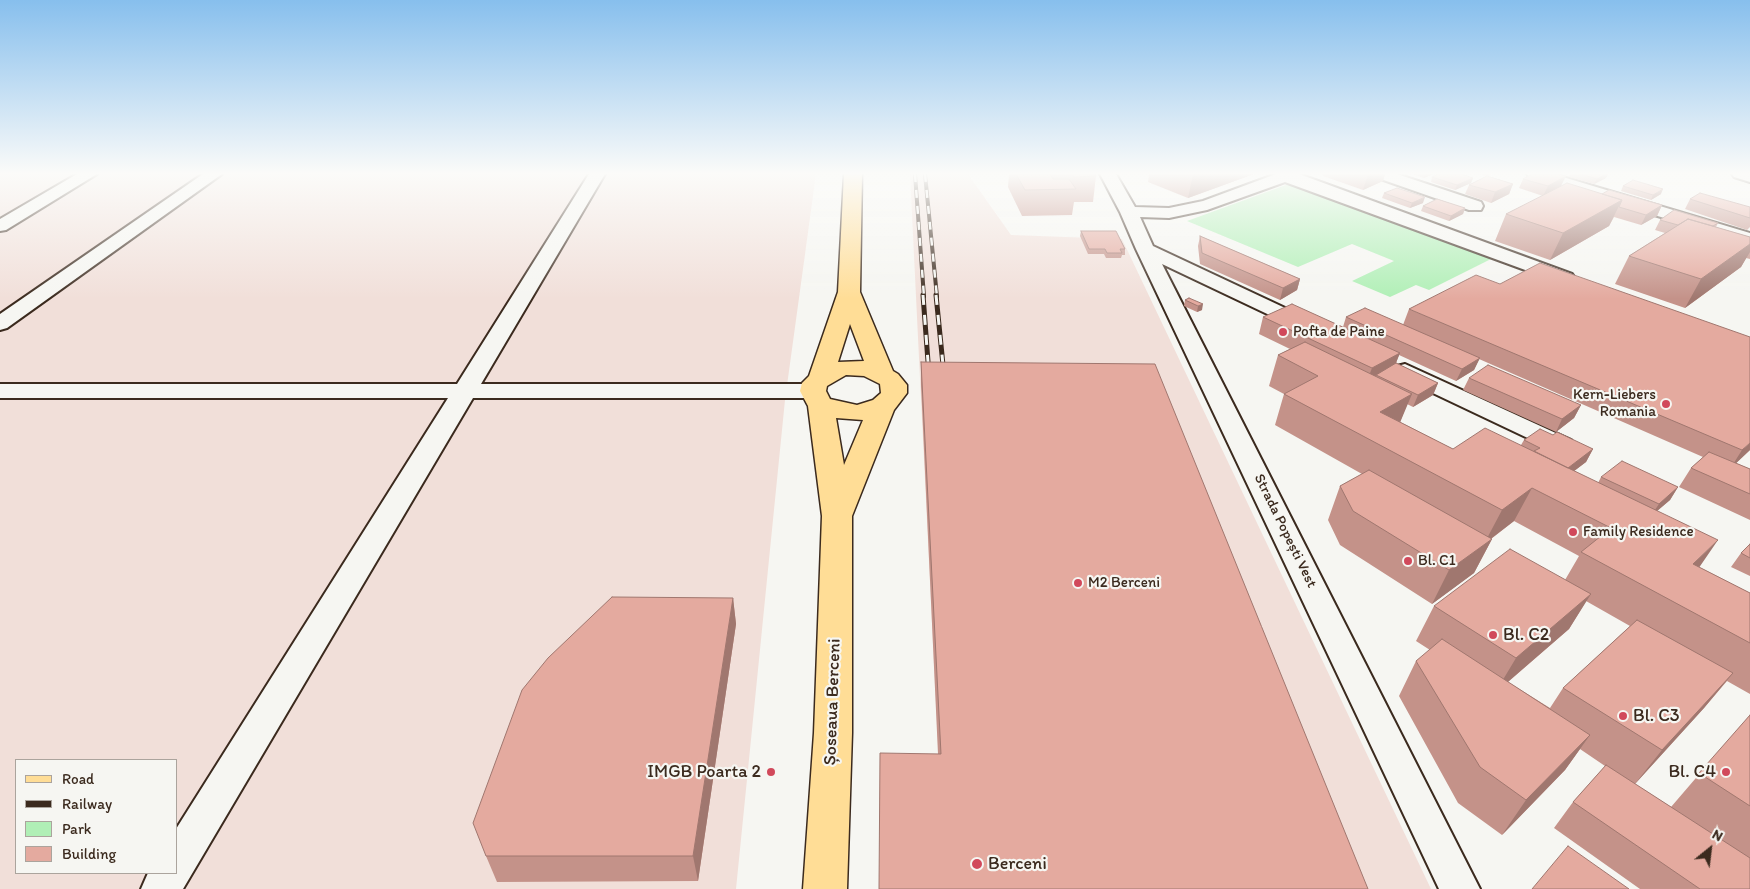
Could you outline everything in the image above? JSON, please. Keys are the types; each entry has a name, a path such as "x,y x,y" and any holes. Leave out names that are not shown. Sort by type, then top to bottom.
{"main road":[{"name":"Șoseaua Berceni","path":"825,889 833,733 837,516 819,391 849,292 852,215"},
{"name":"Șoseaua Berceni","path":"837,516 882,406 894,393 894,386 881,373 849,292"},
{"path":"881,373 856,368 831,372 819,391 845,412 871,411 882,406"}],"street":[{"path":"0,226 18,215"},
{"path":"0,324 155,215"},
{"path":"178,862 572,215"},
{"name":"Strada Popești Vest","path":"1131,215 1145,249 1460,889"},
{"path":"1397,215 1582,284"},
{"path":"1672,215 1750,239"},
{"path":"1145,249 1327,335"},
{"path":"1391,364 1562,445"},
{"path":"0,391 819,391"},
{"path":"161,889 170,874"}],"shaded area":[{"path":"0,215 810,215 785,400 736,889 0,889"},
{"name":"M2 Berceni","path":"912,215 997,215 1011,235 1122,239 1431,889 945,889"}],"green space":[{"path":"1202,215 1386,215 1497,256 1429,290 1416,285 1390,297 1352,281 1394,261 1352,244 1298,267 1187,221"}],"building":[{"path":"1510,215 1594,215 1563,233"},
{"path":"1666,215 1693,215 1718,223 1713,226 1688,219 1678,225 1660,220"},
{"path":"1688,219 1750,237 1750,244 1701,279 1629,256"},
{"path":"1081,231 1116,231 1125,249 1120,249 1122,253 1107,253 1105,249 1089,249"},
{"path":"1200,236 1300,279 1283,288 1202,253"},
{"name":"Kern-Liebers Romania","path":"1540,263 1750,337 1750,443 1742,450 1409,309 1476,275 1500,284"},
{"path":"1189,298 1203,304 1198,306 1185,300"},
{"path":"1292,304 1400,353 1372,368 1263,317"},
{"path":"1365,308 1480,358 1462,369 1346,317"},
{"path":"1305,342 1412,394 1380,412 1453,449 1485,428 1718,540 1693,564 1750,593 1750,643 1581,552 1611,528 1532,488 1502,510 1284,394 1318,376 1278,355"},
{"name":"M2 Berceni","path":"921,362 1155,364 1368,889 879,889 880,753 941,754"},
{"path":"1396,363 1438,383 1418,395 1376,375"},
{"path":"1488,365 1581,405 1562,419 1469,378"},
{"path":"1540,429 1553,435 1557,432 1593,449 1568,468 1534,451 1540,448 1524,440"},
{"path":"1709,452 1750,469 1750,494 1691,468"},
{"path":"1622,461 1678,487 1659,504 1601,477"},
{"path":"1369,470 1492,539 1449,570 1353,511 1340,486"},
{"path":"1750,544 1750,558 1741,553"},
{"path":"1510,549 1591,594 1516,658 1434,606"},
{"path":"612,597 733,598 693,856 486,856 473,823 522,690 548,658"},
{"path":"1637,620 1733,673 1662,750 1563,688"},
{"path":"1442,639 1590,735 1526,800 1480,767 1416,661"},
{"path":"1750,715 1750,806 1699,773"},
{"path":"1606,765 1750,858 1750,889 1700,889 1573,802"},
{"path":"1568,846 1629,889 1532,889"}],"railway":[{"path":"918,215 924,297"},
{"path":"929,215 937,297"},
{"path":"923,295 929,375"},
{"path":"936,295 944,375"}],"place":[{"name":"Pofta de Paine","path":"1283,332"},
{"name":"Kern-Liebers Romania","path":"1666,404"},
{"name":"Family Residence","path":"1573,532"},
{"name":"Bl. C1","path":"1408,561"},
{"name":"M2 Berceni","path":"1078,583"},
{"name":"Bl. C2","path":"1493,635"},
{"name":"Bl. C3","path":"1623,716"},
{"name":"IMGB Poarta 2","path":"771,772"},
{"name":"Bl. C4","path":"1726,772"},
{"name":"Berceni","path":"977,864"}]}
